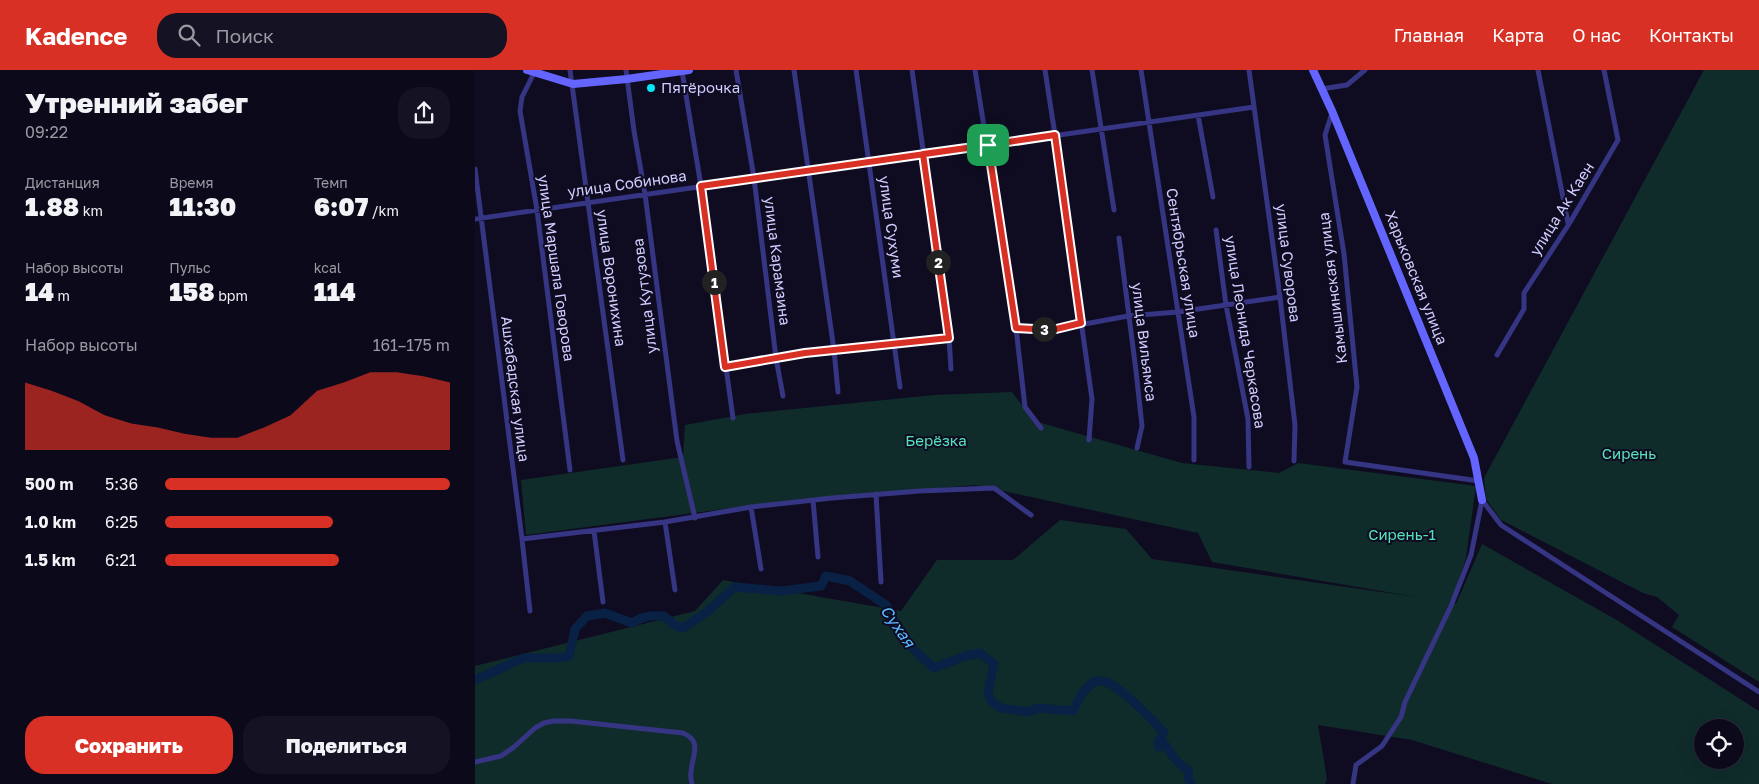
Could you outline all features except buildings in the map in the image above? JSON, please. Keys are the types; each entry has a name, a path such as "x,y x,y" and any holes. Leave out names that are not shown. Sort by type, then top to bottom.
{"street":[{"name":"улица Воронихина","path":"570,70 623,460"},
{"name":"улица Кутузова","path":"626,70 645,194 677,441 695,518"},
{"path":"530,71 573,84 627,79 686,70 733,418"},
{"name":"улица Карамзина","path":"736,70 754,178 776,358 783,396"},
{"path":"794,70 834,350 838,392"},
{"name":"улица Сухуми","path":"856,70 900,387"},
{"path":"913,70 949,338 951,369"},
{"path":"975,70 1016,328 1025,407 1041,428"},
{"path":"1045,70 1091,399 1089,440"},
{"path":"1092,70 1113,210"},
{"name":"Сентябрьская улица","path":"1141,70 1194,417 1194,460"},
{"name":"улица Суворова","path":"1249,70 1280,297 1295,425 1295,461"},
{"name":"Харьковская улица","path":"1313,70 1332,111 1474,458 1483,500"},
{"path":"1321,89 1347,85 1365,70"},
{"path":"1538,70 1569,224"},
{"name":"улица Ак Каен","path":"1497,355 1524,309 1524,293 1569,224 1618,140 1604,70"},
{"name":"улица Маршала Говорова","path":"530,71 522,97 521,110 537,210 570,470"},
{"name":"улица Собинова","path":"478,218 1254,107"},
{"name":"Камышинская улица","path":"1332,111 1325,135 1344,254 1357,387 1345,462 1479,481"},
{"path":"1198,115 1213,197"},
{"name":"Ашхабадская улица","path":"475,169 478,218 522,538 530,612"},
{"name":"улица Леонида Черкасова","path":"1216,230 1226,305 1248,419 1249,467"},
{"name":"улица Вильямса","path":"1119,238 1142,426 1137,448"},
{"path":"1016,328 1052,330 1081,323 1128,316 1178,312 1280,297"},
{"path":"725,367 834,350 949,338"},
{"path":"522,538 695,518 751,507 920,491 994,488 1031,515"},
{"path":"876,494 881,582"},
{"path":"813,500 818,557"},
{"path":"1483,500 1501,525 1759,692"},
{"path":"1353,784 1356,765 1382,746 1401,717 1405,702 1451,606 1471,555 1483,500"},
{"path":"751,507 761,569"},
{"path":"665,522 675,590"},
{"path":"594,531 603,602"},
{"path":"475,762 501,756 535,728 544,723 571,721 683,733 690,736 695,746 691,773 692,784"}],"green space":[{"name":"Сирень","path":"1704,70 1759,70 1759,682 1672,627 1679,615 1657,597 1643,593 1501,520 1486,499 1484,478"},
{"path":"1012,392 1034,421 1182,463 1279,473 1298,463 1476,486 1466,558 1451,603 1456,604 1482,544 1615,619 1759,711 1759,784 1552,784 1412,740 1318,725 1327,779 1325,784 475,784 475,666 695,611 723,580 901,611 937,560 1013,560 1060,520 1126,529 1152,559 1416,597 1212,562 1198,533 975,485 770,503 526,535 521,480 683,457 685,425 745,414 934,395"}],"waterway":[{"name":"Сухая","path":"475,680 524,658 559,658 569,656 575,629 587,616 605,613 632,623 648,616 664,616 676,626 683,628 703,615 735,587 781,591 821,586 826,576 850,581 886,605 913,649 934,668 965,656 980,653 994,664 988,692 991,701 1001,708 1028,712 1038,708 1073,711 1082,693 1094,681 1113,685 1137,704 1164,733 1158,742 1159,747 1164,743 1178,762 1189,771 1188,777 1191,784"}],"place":[{"name":"Пятёрочка","path":"651,88"}],"route":[{"path":"988,145 923,154 701,186 725,367 805,353 949,338 923,154 988,145 1016,328 1052,330 1081,323 1055,135 988,145"}],"park label":[{"name":"Берёзка","path":"936,441"},
{"name":"Сирень-1","path":"1402,535"}]}
